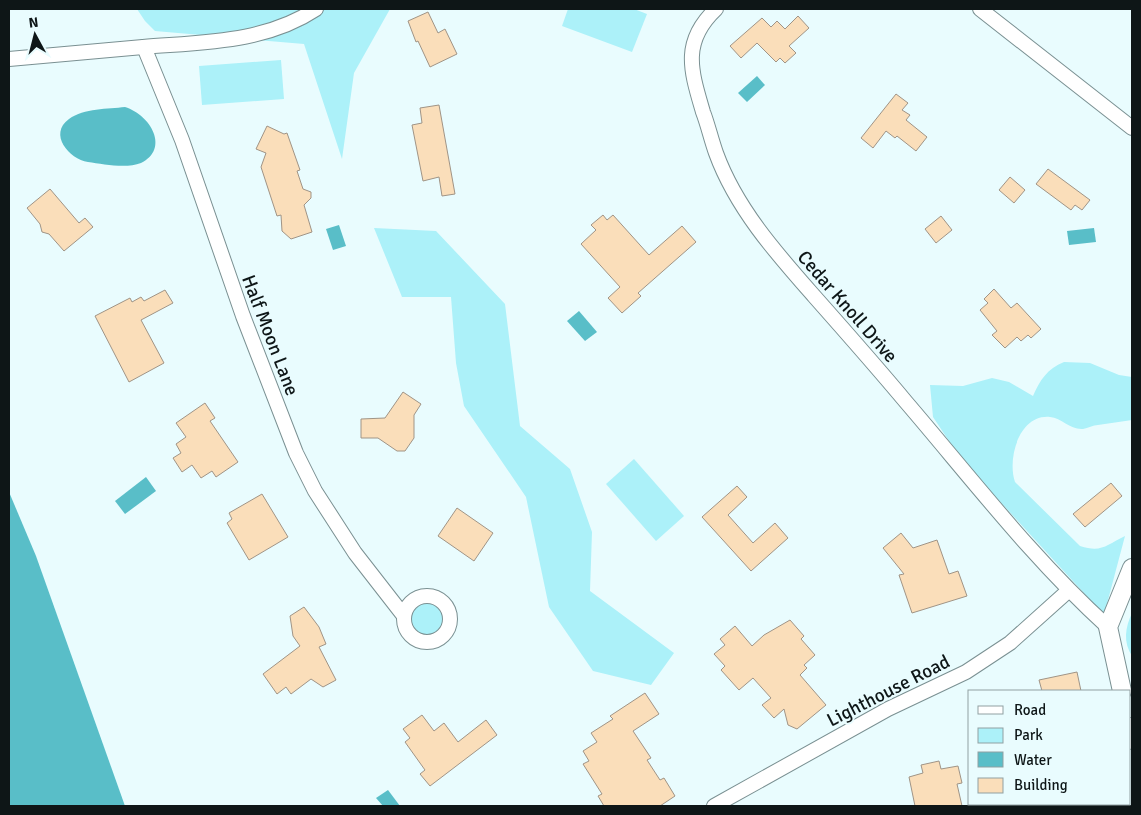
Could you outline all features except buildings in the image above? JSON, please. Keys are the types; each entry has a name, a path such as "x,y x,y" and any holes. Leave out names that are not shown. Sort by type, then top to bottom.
{"main road":[{"path":"1122,690 1108,627 1132,568"}],"street":[{"path":"9,58 219,41 266,33 296,22 316,9"},
{"name":"Cedar Knoll Drive","path":"716,9 697,33 691,50 692,76 716,154 737,196 769,245 906,402 990,504 1068,591 1108,627"},
{"path":"980,9 1132,128"},
{"name":"Half Moon Lane","path":"144,47 182,140 243,316 296,454 316,491 355,553 404,616"},
{"name":"Lighthouse Road","path":"714,806 888,709 966,672 1010,643 1068,591"}],"green space":[{"path":"137,9 390,9 354,73 342,159 304,44 155,31"},
{"path":"568,9 634,9 647,14 632,52 562,26"},
{"path":"281,60 284,99 202,105 199,66"},
{"path":"374,228 436,231 505,304 520,426 570,469 592,532 590,591 674,653 651,685 593,671 549,607 526,497 464,406 456,363 451,297 402,297"},
{"path":"1064,362 1090,363 1119,375 1132,377 1132,420 1078,429 1058,419 1050,417 1039,418 1023,430 1018,440 1014,451 1013,472 1015,482 1080,546 1094,549 1104,547 1125,536 1104,615 961,459 933,417 930,385 963,386 992,378 1009,382 1033,396 1045,376 1053,368"},
{"path":"634,459 684,516 656,541 606,484"},
{"path":"427,601 434,602 440,606 444,612 444,626 440,632 434,636 427,637 420,636 414,632 410,626 409,619 410,612 414,606 420,602"},
{"path":"1132,613 1132,656 1127,645 1126,635"}],"water":[{"path":"757,76 765,85 747,102 738,93"},
{"path":"125,107 143,117 154,133 156,141 150,157 135,165 107,165 81,160 68,151 60,132 63,125 69,119 89,111"},
{"path":"339,225 346,246 333,250 326,229"},
{"path":"1094,228 1096,242 1069,245 1067,231"},
{"path":"579,311 597,332 585,341 567,321"},
{"path":"146,477 156,491 125,514 115,501"},
{"path":"9,492 36,556 125,806 9,806"},
{"path":"388,790 400,806 383,806 376,798"}]}
